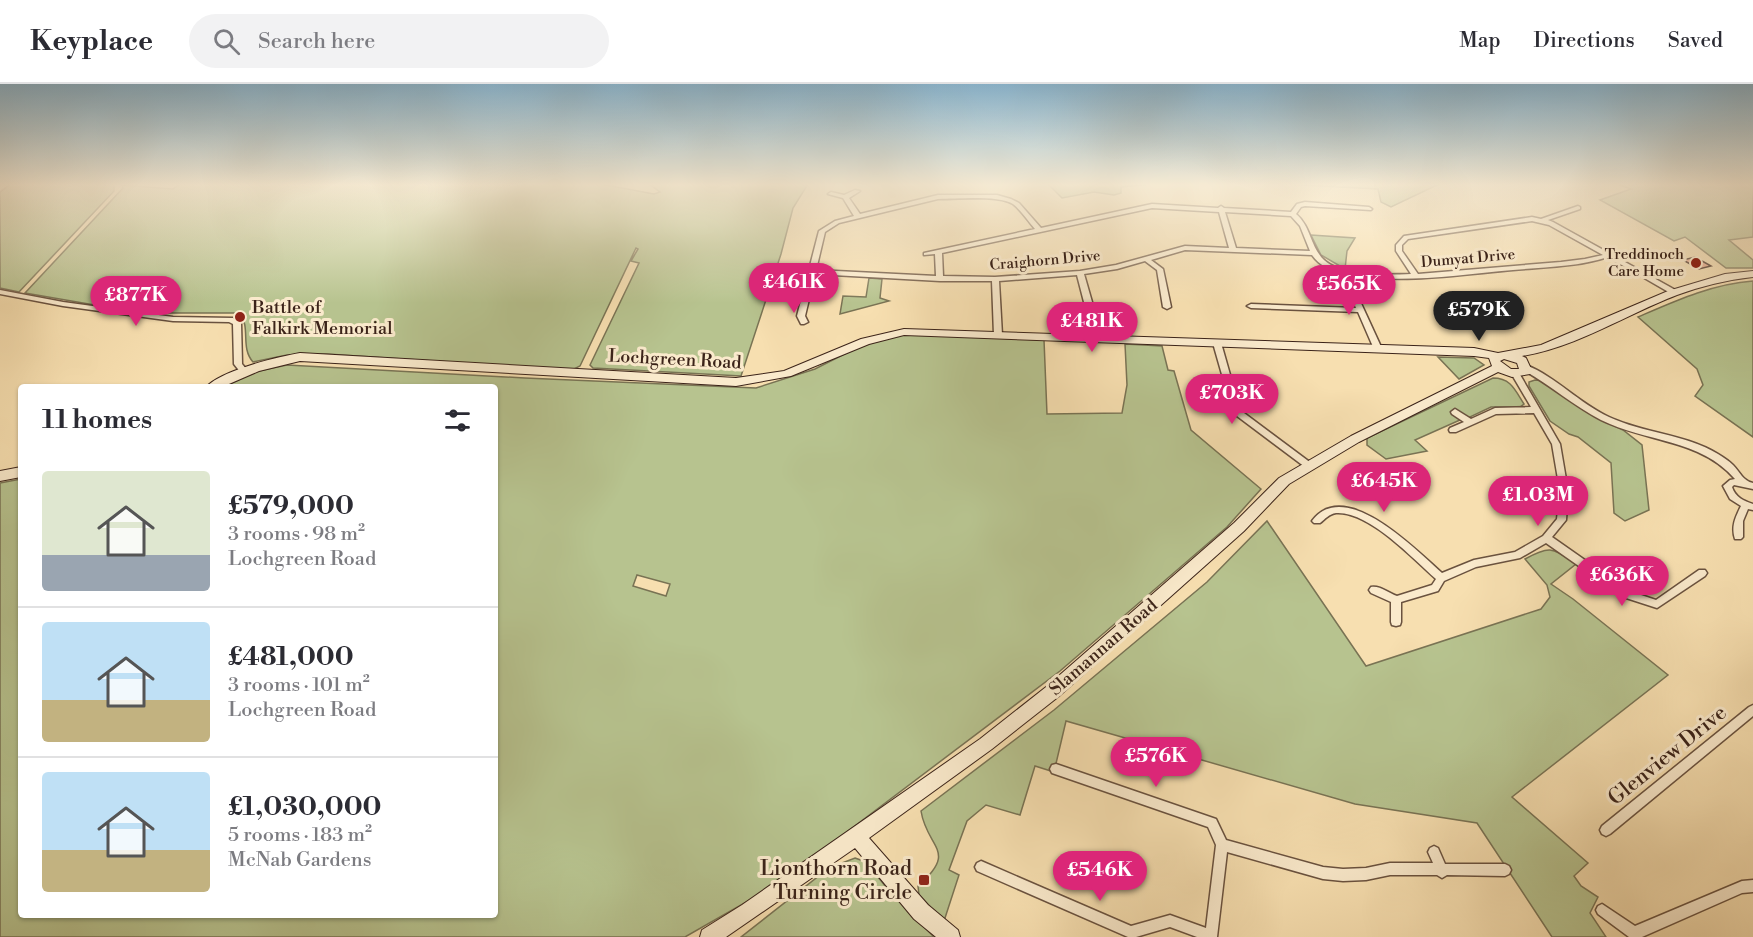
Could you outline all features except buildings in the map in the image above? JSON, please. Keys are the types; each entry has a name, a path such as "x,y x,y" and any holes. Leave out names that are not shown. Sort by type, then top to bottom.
{"street":[{"path":"814,320 805,325 801,316 822,231 835,224"},
{"path":"1034,224 1039,230"},
{"path":"926,254 1068,224"},
{"path":"1226,224 1233,250"},
{"path":"1301,224 1313,253"},
{"path":"1416,276 1399,251 1401,240 1406,237 1491,224"},
{"path":"1550,224 1675,292"},
{"name":"Craighorn Drive","path":"813,272 940,279 995,279 1080,273 1148,260 1185,248 1313,253"},
{"path":"938,251 940,279"},
{"name":"Dumyat Drive","path":"1313,253 1327,266 1344,273 1416,276 1579,262 1608,255"},
{"path":"1148,260 1160,269 1167,307"},
{"path":"1080,273 1088,302"},
{"path":"1344,273 1378,349"},
{"name":"Slamannan Road","path":"709,937 750,912 857,837 986,744 1052,692 1239,527 1284,481 1308,465 1500,360 1543,348 1675,292 1716,279 1753,274"},
{"path":"995,279 998,335"},
{"path":"0,292 63,304 173,319 230,320 237,323 238,364 244,371"},
{"path":"1251,306 1360,310"},
{"name":"Lochgreen Road","path":"218,384 244,371 275,360 328,357 736,382 771,378 795,371 847,348 887,334 904,332 1456,352 1500,360"},
{"path":"1216,343 1236,411 1308,465"},
{"name":"Slamannan Road","path":"1515,373 1523,372 1543,348"},
{"path":"1500,360 1526,366 1612,422 1708,453 1737,474 1743,483"},
{"path":"1374,590 1395,600 1435,588 1441,578 1474,564 1517,555 1546,538 1561,520 1564,491 1556,444 1515,373 1500,360"},
{"path":"1453,430 1495,411 1537,410"},
{"path":"1455,412 1470,422"},
{"path":"0,476 18,473"},
{"path":"1738,537 1738,521 1750,506 1735,500 1728,492 1727,486 1733,482 1753,486"},
{"path":"1317,521 1325,513 1336,510 1359,513 1380,527 1441,578"},
{"path":"1546,538 1626,594 1657,604 1702,573"},
{"path":"1395,600 1396,622"},
{"name":"Glenview Drive","path":"1606,830 1753,710"},
{"path":"981,867 1131,932 1170,921 1211,937 1222,845 1212,823 1056,769"},
{"path":"857,837 921,912 951,937"},
{"path":"1222,845 1323,873 1343,875 1366,874 1390,869 1442,872 1505,870"},
{"path":"1434,852 1442,872"},
{"path":"1602,910 1635,935 1742,887 1753,886"}],"green space":[{"path":"0,224 83,224 19,292 0,288"},
{"path":"90,224 789,224 741,376 593,368 590,365 639,263 631,261 638,249 636,248 580,366 572,370 327,354 287,355 253,362 247,350 245,325 240,313 141,313 25,293"},
{"path":"1643,224 1753,224 1753,237 1729,240 1753,260 1753,268 1726,268 1685,237 1674,241"},
{"path":"1311,235 1355,238 1347,251 1345,269 1321,255"},
{"path":"869,278 882,279 880,298 889,301 840,314 843,296 866,297"},
{"path":"1753,281 1753,437 1695,396 1703,385 1697,369 1638,317 1708,289"},
{"path":"905,334 1044,340 1047,414 1122,413 1127,385 1125,344 1162,346 1168,370 1174,371 1191,430 1261,489 1227,527 1060,671 778,884 685,937 0,937 0,483 18,480 18,918 498,918 498,384 230,384 254,372 287,365 756,388 815,369 870,341","holes":["637,575 670,584 666,596 633,586"]},
{"path":"1438,357 1474,358 1484,365 1459,379"},
{"path":"1493,378 1508,383 1524,404 1520,407 1491,407 1468,418 1457,410 1451,412 1460,420 1415,440 1427,451 1386,459 1367,445 1367,438"},
{"path":"1545,381 1598,418 1623,430 1642,445 1649,510 1625,521 1614,513 1611,463 1578,437 1569,434 1550,421 1529,386 1529,382"},
{"path":"1267,521 1366,666 1541,609 1550,597 1547,585 1525,559 1551,550 1562,554 1576,564 1551,584 1668,675 1512,797 1588,863 1574,876 1581,886 1598,897 1590,913 1606,937 1552,937 1477,823 1355,804 1066,721 1054,772 1035,766 1020,815 986,805 967,821 949,870 959,875 944,921 919,895 918,886 937,864 939,856 924,824 921,811 1054,710 1207,582"},
{"path":"855,858 866,862 890,892 934,937 741,937 829,868"}],"place":[{"name":"Treddinoch Care Home","path":"1696,263"},
{"name":"Battle of Falkirk Memorial","path":"240,317"},
{"name":"Lionthorn Road Turning Circle","path":"924,880"}]}
